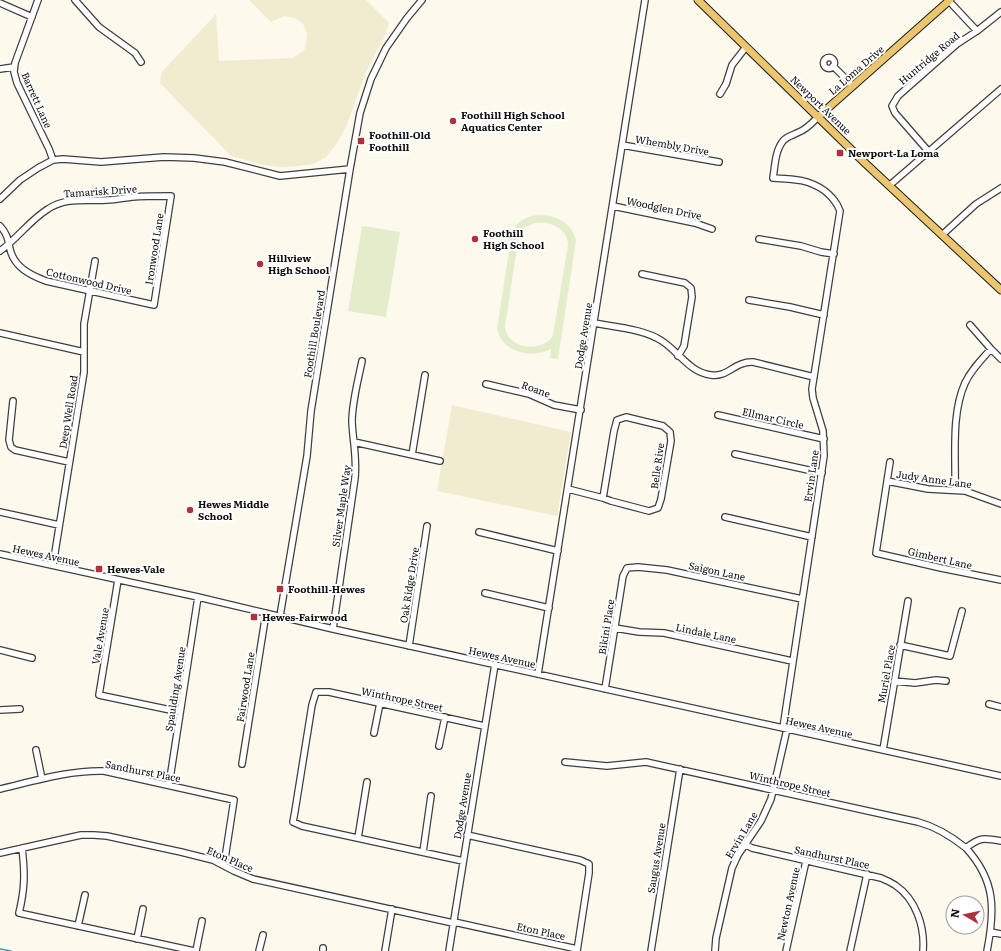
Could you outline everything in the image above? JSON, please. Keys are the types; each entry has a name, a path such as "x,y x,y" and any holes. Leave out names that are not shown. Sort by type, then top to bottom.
{"main road":[{"name":"Newport Avenue","path":"698,0 819,116 866,164 1001,290"},
{"name":"La Loma Drive","path":"819,116 950,1"}],"street":[{"name":"Barrett Lane","path":"38,0 14,68 17,83 53,160"},
{"path":"75,0 99,27 135,53 141,62"},
{"name":"Foothill Boulevard","path":"280,616 307,456 311,411 360,113 371,79 392,38 422,0"},
{"name":"Dodge Avenue","path":"538,674 645,0"},
{"path":"950,1 977,31"},
{"path":"0,3 32,17"},
{"name":"Huntridge Road","path":"929,152 895,114 892,106 898,96 958,44 1001,12"},
{"path":"720,94 726,84 732,65 746,47"},
{"path":"833,66 852,86"},
{"path":"0,69 14,68"},
{"path":"890,185 1001,89"},
{"name":"La Loma Drive","path":"819,116 800,132 784,140 775,160 773,178 807,181 814,184 830,196 838,205"},
{"name":"Whembly Drive","path":"622,145 719,162"},
{"path":"0,199 20,180 38,168 53,160 63,159 100,162 164,157 194,158 225,162 280,176 350,169"},
{"path":"942,235 976,204 1001,188"},
{"name":"Tamarisk Drive","path":"0,251 36,218 49,208 64,201 171,196"},
{"name":"Ironwood Lane","path":"154,305 171,196"},
{"name":"Ervin Lane","path":"715,951 716,938 732,868 744,844 764,815 771,799 774,790 785,728 792,661 824,456 824,439 812,389 839,219 840,211 838,205"},
{"name":"Woodglen Drive","path":"612,206 695,223 712,229"},
{"name":"Cottonwood Drive","path":"0,226 6,234 15,262 32,276 46,281 154,305"},
{"path":"759,239 807,247 821,252 834,254"},
{"name":"Deep Well Road","path":"53,566 84,372 84,324 94,261"},
{"path":"642,274 685,283 691,288 692,297 684,346 678,356"},
{"path":"749,300 790,307 824,316"},
{"path":"594,323 652,336 662,341 695,370 711,376 723,374 739,364 753,362 814,377"},
{"path":"970,325 1001,359"},
{"path":"0,333 84,352"},
{"path":"955,489 956,465 954,435 960,398 965,384 973,370 991,349"},
{"name":"Silver Maple Way","path":"333,629 355,478 356,461 352,421 362,361"},
{"path":"412,455 425,375"},
{"name":"Roane","path":"486,384 529,394 554,405 580,410"},
{"path":"13,401 9,440 11,448 69,462"},
{"name":"Ellmar Circle","path":"718,415 824,439"},
{"name":"Belle Rive","path":"568,489 649,511 658,508 661,499 671,441 670,432 664,426 626,418 617,420 603,498"},
{"path":"354,442 440,461"},
{"path":"735,454 822,473"},
{"path":"887,481 890,462"},
{"name":"Judy Anne Lane","path":"887,481 928,489 955,489 973,493 1001,504"},
{"name":"Gimbert Lane","path":"887,481 876,553 1001,580"},
{"path":"0,512 59,525"},
{"path":"725,517 812,537"},
{"name":"Oak Ridge Drive","path":"409,646 426,526"},
{"path":"479,532 558,551"},
{"name":"Hewes Avenue","path":"0,554 198,597 409,646 1001,776"},
{"name":"Saigon Lane","path":"627,568 638,567 667,570 802,599"},
{"name":"Bikini Place","path":"605,689 623,576 627,568"},
{"name":"Vale Avenue","path":"118,580 99,695 180,712"},
{"path":"485,593 549,608"},
{"name":"Spaulding Avenue","path":"169,785 198,597"},
{"name":"Muriel Place","path":"883,750 908,601"},
{"path":"900,645 950,656 962,611"},
{"name":"Fairwood Lane","path":"242,764 266,613"},
{"name":"Lindale Lane","path":"615,628 639,632 664,633 792,661"},
{"path":"0,650 32,658"},
{"name":"Dodge Avenue","path":"449,951 494,664"},
{"path":"894,681 916,683 936,680 946,681"},
{"name":"Winthrope Street","path":"358,838 302,826 293,822 312,705 316,692 329,692 484,726"},
{"path":"374,733 380,703"},
{"path":"989,704 1001,707"},
{"path":"0,710 20,710"},
{"path":"438,746 445,717"},
{"path":"36,750 42,779"},
{"name":"Winthrope Street","path":"565,762 607,766 646,762 932,826 946,833 966,848 975,858 983,872 989,890 993,915 986,951"},
{"name":"Saugus Avenue","path":"651,951 680,769"},
{"name":"Sandhurst Place","path":"0,789 86,771 104,771 234,800 224,865"},
{"path":"367,782 358,838 463,861"},
{"path":"423,852 431,796"},
{"name":"Eton Place","path":"0,853 81,835 94,835 181,852 213,860 253,879 577,950"},
{"path":"467,835 580,860 589,864 589,873 577,950"},
{"path":"966,848 980,839 987,838 1001,842"},
{"name":"Sandhurst Place","path":"744,844 752,848 881,878 896,885 910,898 917,914 922,928 924,942 923,951"},
{"path":"22,848 25,883 18,913 195,951 202,921"},
{"name":"Newton Avenue","path":"786,951 806,861"},
{"path":"850,951 866,874"},
{"path":"78,926 85,895"},
{"path":"137,939 144,909"},
{"path":"385,951 392,909"},
{"path":"990,932 1001,934"},
{"path":"259,951 263,935"}],"shaded area":[{"path":"249,0 366,0 389,23 385,36 365,74 347,125 337,143 325,158 313,164 281,167 263,165 231,156 160,83 162,72 216,14 219,61 293,58 305,49 307,33 303,24 295,18 284,16 271,22"},
{"path":"452,405 571,432 557,516 437,491"}],"green space":[{"path":"533,216 550,216 561,220 571,228 576,240 558,359 550,358 551,349 543,352 527,353 511,349 500,337 497,329 512,232 519,222","holes":["535,223 546,223 562,230 565,234 568,245 553,335 548,341 534,347 518,344 512,340 507,334 505,326 519,235 525,227"]},
{"path":"362,226 400,232 386,317 348,311"}],"waterway":[{"path":"0,949 11,951"}],"place":[{"name":"Foothill High School Aquatics Center","path":"453,121"},
{"name":"Foothill-Old Foothill","path":"361,141"},
{"name":"Newport-La Loma","path":"840,153"},
{"name":"Foothill High School","path":"475,239"},
{"name":"Hillview High School","path":"260,264"},
{"name":"Hewes Middle School","path":"190,510"},
{"name":"Hewes-Vale","path":"99,569"},
{"name":"Foothill-Hewes","path":"280,589"},
{"name":"Hewes-Fairwood","path":"254,617"}]}
